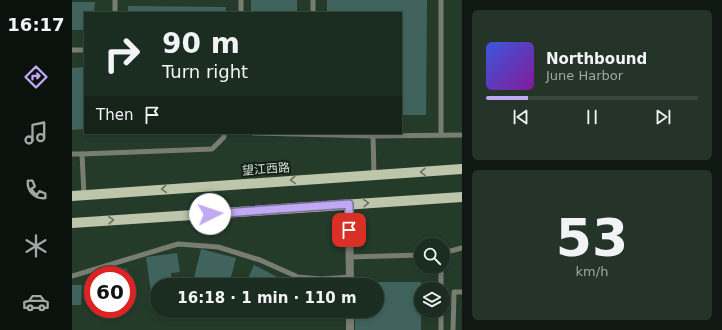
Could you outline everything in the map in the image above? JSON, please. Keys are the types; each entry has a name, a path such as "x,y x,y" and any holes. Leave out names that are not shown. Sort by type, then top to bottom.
{"main road":[{"name":"望江西路","path":"72,196 462,169"},
{"path":"72,223 462,197"}],"street":[{"path":"349,204 350,278"},
{"path":"350,318 350,330"}],"lane":[{"path":"115,0 115,12"},
{"path":"241,0 241,12"},
{"path":"313,0 313,12"},
{"path":"441,0 441,135"},
{"path":"72,50 84,50"},
{"path":"72,154 212,149 224,137 224,134"},
{"path":"293,134 373,136 462,135"},
{"path":"373,136 374,175"},
{"path":"82,154 84,195"},
{"path":"72,276 178,244 218,247 260,260 298,277 310,278"},
{"path":"450,252 462,248"},
{"path":"350,256 414,256"},
{"path":"453,330 454,292 462,292"},
{"path":"441,318 441,330"}],"building":[{"path":"251,0 297,0 297,12 251,12"},
{"path":"327,0 427,0 426,115 402,115 402,12 327,12"},
{"path":"72,2 95,2 94,12 84,12 84,30 72,30"},
{"path":"128,6 226,7 226,12 128,12"},
{"path":"84,67 84,129 72,130 72,68"},
{"path":"201,249 236,258 231,278 194,278"},
{"path":"177,253 180,272 171,273 171,278 150,278 150,285 146,257"},
{"path":"254,265 279,278 248,278"},
{"path":"384,282 414,282 414,318 421,318 421,330 355,330 355,318 384,318"},
{"path":"72,285 82,285 81,305 72,305"},
{"path":"292,318 317,318 292,319"}],"route":[{"path":"210,214 349,204 349,230"}]}
